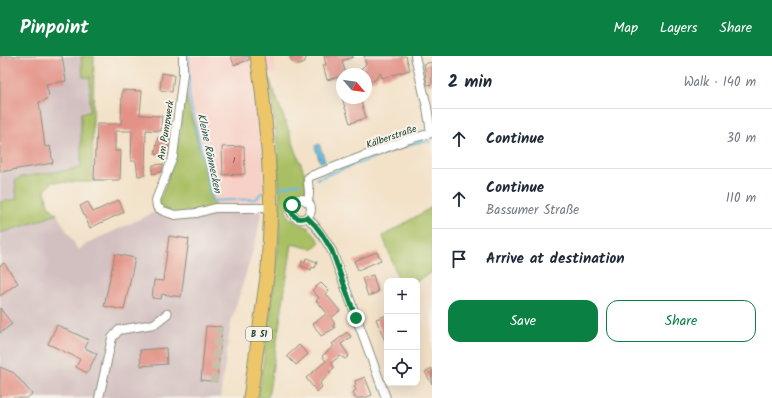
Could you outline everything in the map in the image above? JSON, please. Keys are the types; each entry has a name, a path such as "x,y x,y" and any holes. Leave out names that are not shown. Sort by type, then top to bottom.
{"main road":[{"name":"B 51","path":"250,398 268,269 271,208 268,150 262,90 256,56"}],"street":[{"name":"Am Pumpwerk","path":"183,56 183,74 173,157 156,200 157,207 163,211 175,215 197,213 215,208 271,208"},
{"name":"Kälberstraße","path":"308,202 310,193 308,178 310,176 406,140 431,133 415,56"},
{"path":"302,199 308,202 310,211 307,217 298,219 295,217 291,212 293,202 302,199"},
{"path":"307,217 316,226 332,251 386,398"},
{"path":"99,398 112,338 119,330 154,324 167,314"}],"shaded area":[{"path":"0,56 81,56 83,77 90,77 90,113 81,113 81,168 42,174 44,191 48,205 57,214 78,250 90,242 155,212 162,214 197,216 216,212 261,212 257,237 231,322 220,398 0,398"},
{"path":"187,56 274,56 276,74 257,76 264,183 261,212 216,212 184,88 187,73"}],"green space":[{"path":"81,56 94,56 92,182 52,182 45,191 48,205 57,214 0,233 0,202 17,199 15,181 21,177 81,168 81,113 90,112 90,77 83,77"},
{"path":"268,75 305,175 306,195 293,200 289,204 286,211 289,218 309,228 320,242 312,249 292,244 268,398 258,398 279,241 280,208 277,140"},
{"path":"184,88 216,212 197,216 162,214 155,212 165,187 181,132"},
{"path":"432,207 432,272 420,279 398,278 383,236"}],"water":[{"path":"319,144 325,161 320,162 315,146"}],"building":[{"path":"0,56 62,56 66,81 46,84 49,96 44,101 39,102 45,147 50,146 53,163 0,172"},
{"path":"231,56 249,56 249,60 234,65"},
{"path":"290,56 307,56 304,63 296,65 292,62"},
{"path":"324,56 353,56 342,61 344,68 336,68 336,78 327,80 323,65 326,65"},
{"path":"364,56 406,56 410,70 382,78 380,73 375,80 372,81 372,68 362,68 366,64"},
{"path":"432,62 432,84 427,85 424,64"},
{"path":"162,73 174,75 172,92 160,90"},
{"path":"122,90 142,91 140,115 162,116 161,131 146,130 145,175 138,176 136,161 131,161 132,131 115,131 115,151 121,151 120,180 94,180 97,124 121,124"},
{"path":"344,104 362,104 366,118 350,123"},
{"path":"158,137 170,139 167,157 155,154"},
{"path":"244,146 245,174 223,175 222,147"},
{"path":"163,164 161,172 152,174 153,165"},
{"path":"119,200 124,212 90,228 80,206 88,202 93,212"},
{"path":"169,236 189,239 181,297 162,294 161,299 152,298 154,280 163,281"},
{"path":"377,252 381,260 358,270 354,261"},
{"path":"115,254 135,258 124,310 104,306"},
{"path":"306,258 317,262 315,268 312,267 311,270 301,266 302,261 305,262"},
{"path":"4,263 18,283 0,296 0,266"},
{"path":"373,275 378,292 368,296 362,278"},
{"path":"321,283 329,291 326,294 340,311 331,318 335,324 333,325 335,328 321,336 313,324 327,313 316,300 319,298 312,290"},
{"path":"0,308 12,324 0,333"},
{"path":"384,316 384,339 376,319"},
{"path":"57,325 89,340 85,348 97,354 87,373 76,367 80,359 48,344"},
{"path":"206,326 222,327 217,382 201,380"},
{"path":"347,332 351,337 341,344 349,356 345,359 340,356 331,363 334,368 329,372 331,373 320,383 322,387 317,392 306,378 326,361 322,356 334,346 332,344"},
{"path":"299,345 308,354 296,365 287,356"},
{"path":"166,348 167,364 141,366 140,350"},
{"path":"0,367 14,373 32,394 27,398 0,398"},
{"path":"432,368 432,384 425,372"},
{"path":"365,377 372,395 365,398 355,398 353,392 356,390 354,386 356,385 355,381"}],"waterway":[{"name":"Kleine Rönnecken","path":"189,56 189,95 212,201 256,199 262,193"},
{"name":"Kleine Rönnecken","path":"316,179 414,143 430,141"},
{"name":"Kleine Rönnecken","path":"280,188 300,183"}],"tunnel":[{"path":"214,382 219,327"}],"route":[{"path":"292,205 291,212 293,215 298,219 307,217 316,226 326,240 332,251 356,318"}]}
